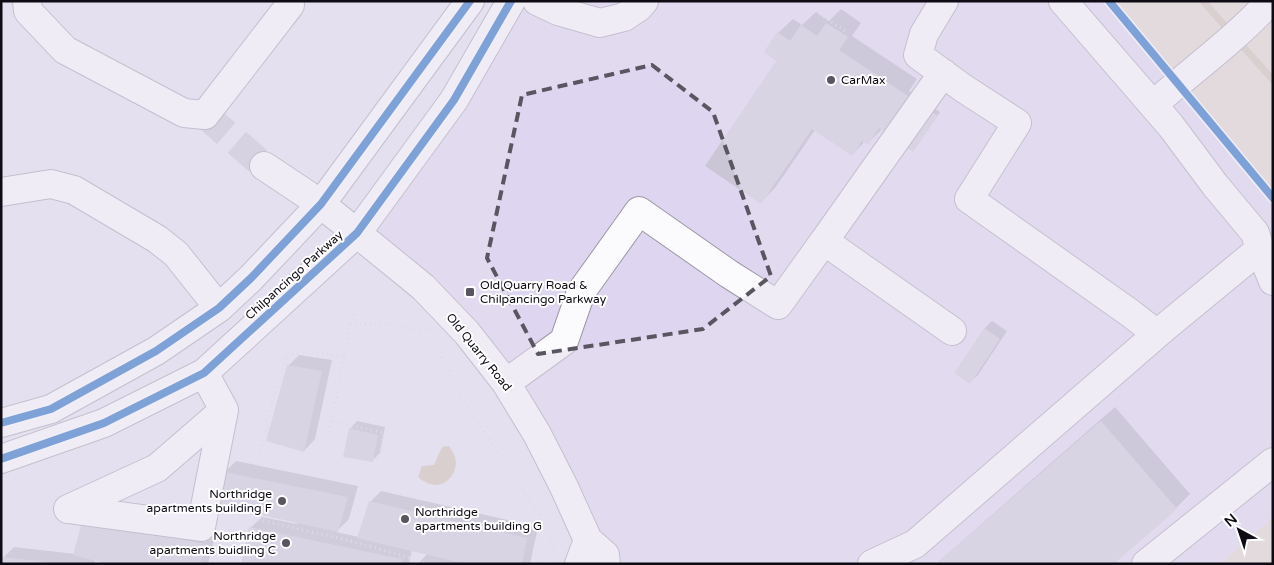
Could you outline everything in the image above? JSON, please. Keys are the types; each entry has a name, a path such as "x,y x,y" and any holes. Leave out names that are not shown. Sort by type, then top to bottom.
{"street":[{"path":"27,1 28,10 65,50 184,113 205,115 290,5"},
{"path":"1,423 51,409 156,351 219,308 251,278 321,204 470,1"},
{"name":"Chilpancingo Parkway","path":"1,459 104,423 204,373 357,233 454,100 511,1"},
{"path":"537,1 558,11 600,23 624,17 639,7 644,1"},
{"path":"944,1 924,34 918,55 1017,123 969,199 1157,334"},
{"path":"1062,1 1171,126 1255,234 1273,281"},
{"path":"1153,105 1249,23 1270,1"},
{"path":"506,383 564,341 581,292 639,211 778,305 943,73"},
{"name":"Old Quarry Road","path":"264,166 321,204 423,287 467,333 506,383 537,434 564,487 583,552 605,555 606,564"},
{"path":"1,192 51,184 74,190 157,239 170,249 219,308"},
{"path":"824,241 952,331"},
{"path":"872,564 915,544 1157,334 1260,249"},
{"path":"204,373 224,410 201,528 68,509 157,468 224,410"},
{"path":"1146,564 1273,462"}],"path":[{"path":"825,1 818,12 848,33"},
{"path":"327,442 350,325 359,303 372,280"},
{"path":"350,325 377,323 432,330"},
{"path":"440,340 443,360 460,395 530,499 551,538 555,547 550,564"},
{"path":"266,369 288,356 302,352 344,357"},
{"path":"256,465 273,399 288,356"},
{"path":"332,421 384,434 376,462"},
{"path":"205,507 351,542 428,564"},
{"path":"1214,564 1273,513"},
{"path":"408,564 410,558"}],"highlighted area":[{"path":"652,65 713,112 771,276 703,329 538,354 487,258 522,95"}],"shaded area":[{"path":"511,1 1109,1 1273,198 1273,517 1220,564 606,564 506,383 357,233"},
{"path":"1109,1 1270,1 1273,8 1273,198"},
{"path":"449,446 454,454 456,466 449,479 441,484 433,485 418,477 422,466 434,465 442,447"},
{"path":"1273,517 1273,564 1220,564"}],"building":[{"path":"826,23 848,37 839,50 938,116 913,152 879,128 868,145 862,141 852,156 812,129 761,204 705,166 776,61 764,52 777,32 790,41 801,25 817,36"},
{"path":"984,328 1000,339 970,384 954,373"},
{"path":"287,365 322,371 304,452 266,441"},
{"path":"1101,421 1177,509 1114,564 936,564"},
{"path":"349,428 378,435 373,462 343,457"},
{"name":"Northridge apartments building F","path":"224,472 348,497 338,532 216,505"},
{"name":"Northridge apartments building G","path":"369,501 527,538 522,564 466,564 357,538"},
{"path":"83,518 205,544 200,564 107,564 73,555"},
{"name":"Northridge apartments buidling C","path":"249,527 402,559 401,564 241,564"},
{"path":"2,557 48,562 48,564 1,564"}],"waterway":[{"path":"1203,1 1231,33"},
{"path":"1238,41 1273,80"}],"tunnel":[{"path":"205,115 264,166"}],"cycle path":[{"path":"1,423 51,409 156,351 219,308 251,278 321,204 470,1"},
{"path":"1,459 104,423 204,373 357,233 454,100 511,1"},
{"path":"1109,1 1273,198"}],"place":[{"name":"CarMax","path":"831,80"},
{"name":"Old Quarry Road & Chilpancingo Parkway","path":"470,292"},
{"name":"Northridge apartments building F","path":"282,501"},
{"name":"Northridge apartments building G","path":"405,519"},
{"name":"Northridge apartments buidling C","path":"286,543"}]}
